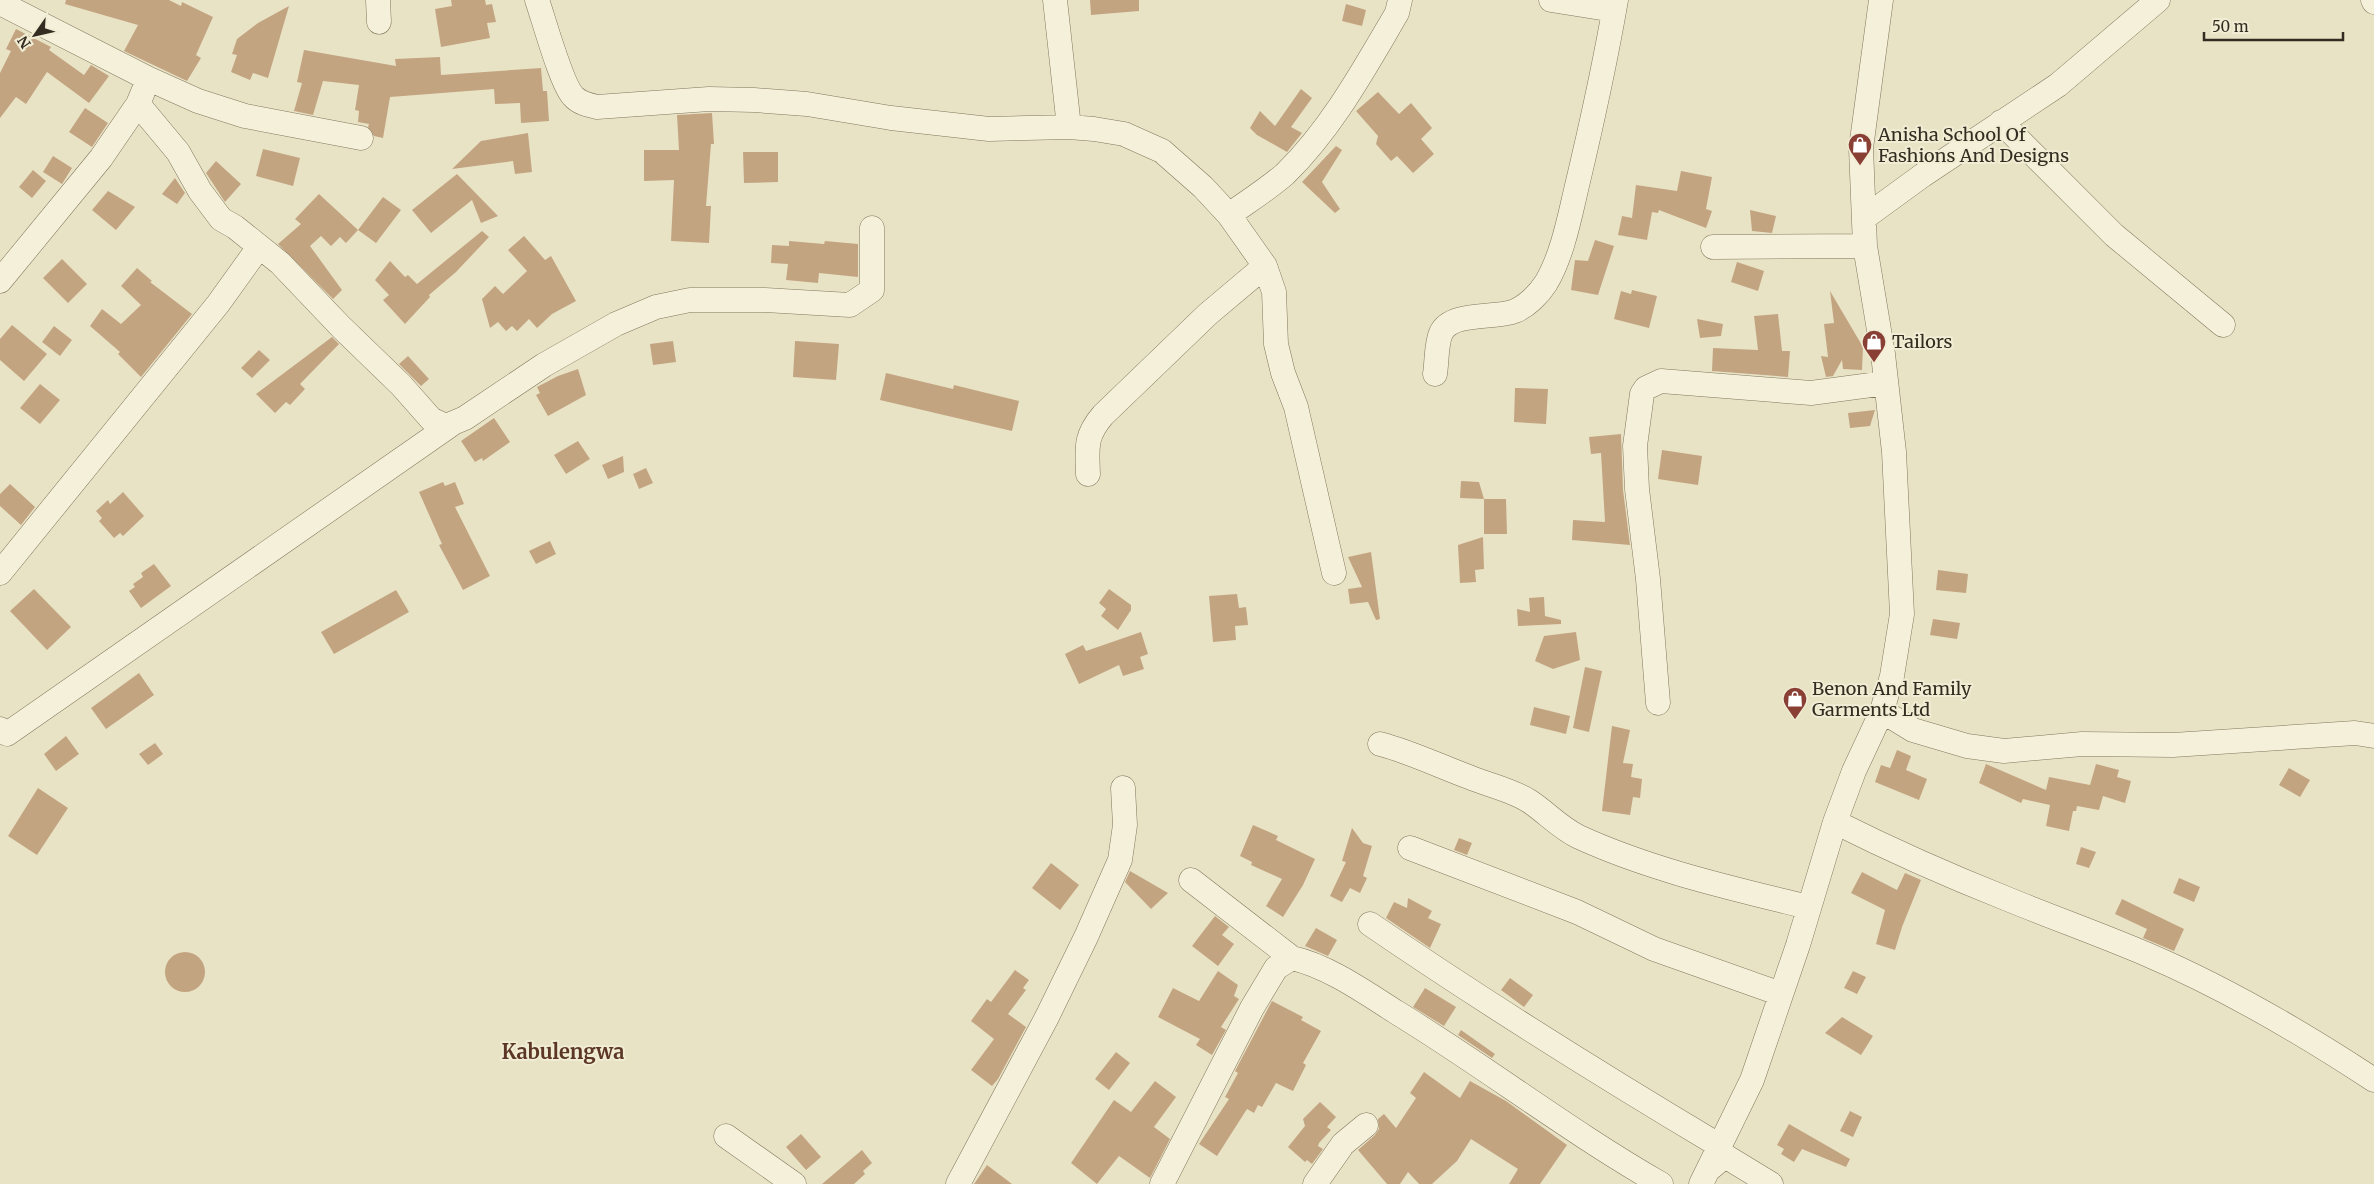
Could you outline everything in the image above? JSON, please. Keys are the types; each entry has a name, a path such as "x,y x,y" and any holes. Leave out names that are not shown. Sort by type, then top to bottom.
{"street":[{"path":"537,0 565,80 572,95 584,104 597,107 709,99 806,104 891,118 990,129 1069,127 1124,134 1162,151 1203,187 1229,215 1265,266 1274,292 1276,344 1283,373 1296,407 1334,573"},
{"path":"1055,0 1069,127"},
{"path":"1229,215 1284,175 1314,143 1347,97 1397,13 1400,0"},
{"path":"1435,374 1441,333 1445,327 1460,320 1514,311 1530,300 1545,285 1552,271 1568,223 1594,115 1615,5 1551,0"},
{"path":"1704,1177 1752,1080 1835,822 1854,772 1882,711 1892,676 1902,614 1894,452 1886,384 1865,246 1861,148 1881,0"},
{"path":"1864,218 2058,84 2158,0"},
{"path":"0,3 148,79 198,100 245,116 361,138"},
{"path":"0,281 101,158 138,104 148,79"},
{"path":"138,104 178,152 200,191 221,220 235,227 280,263 341,327 401,384 431,419 438,424 446,426 465,418 552,360 616,324 656,307 690,300 765,300 850,305 872,290 872,228"},
{"path":"2001,122 2114,235 2223,325"},
{"path":"1713,247 1865,246"},
{"path":"0,573 218,304 259,247"},
{"path":"1088,474 1087,442 1093,427 1102,415 1208,314 1265,266"},
{"path":"1658,703 1648,580 1637,489 1635,446 1642,394 1646,388 1661,381 1811,393 1886,384"},
{"path":"0,729 7,734 452,424"},
{"path":"1882,711 1913,730 1967,746 2004,751 2082,744 2173,745 2355,733 2374,736"},
{"path":"1380,744 1406,751 1434,764 1528,800 1564,828 1578,836 1630,856 1709,882 1808,906"},
{"path":"958,1184 1047,1017 1086,937 1120,860 1124,825 1124,788"},
{"path":"1835,822 1954,877 2146,954 2255,1007 2374,1080"},
{"path":"1410,848 1577,912 1654,949 1781,994"},
{"path":"1191,880 1292,958 1306,961 1366,993 1447,1044 1623,1163 1661,1184"},
{"path":"1370,924 1469,992 1596,1072 1720,1146"},
{"path":"1162,1184 1252,1008 1276,968 1292,958"},
{"path":"1315,1184 1343,1144 1366,1125"},
{"path":"726,1136 794,1184"},
{"path":"1704,1177 1725,1156 1771,1184"}],"building":[{"path":"66,0 169,0 181,6 182,2 213,17 196,55 201,58 187,81 124,51 138,25 65,4"},
{"path":"451,0 485,0 486,5 492,4 496,22 487,23 490,38 441,47 435,9 452,6"},
{"path":"1090,0 1139,0 1139,11 1091,15"},
{"path":"1346,4 1366,10 1362,26 1342,21"},
{"path":"289,6 268,78 253,73 250,80 231,72 237,55 232,54 237,39 258,23"},
{"path":"16,29 51,47 49,50 84,75 91,65 109,76 89,103 47,72 26,104 16,97 0,118 0,73 11,51 6,49"},
{"path":"304,50 396,66 395,59 440,57 441,75 541,68 543,91 547,91 549,121 521,123 520,103 495,104 494,89 390,97 383,138 374,136 368,127 369,124 358,122 359,111 355,110 359,85 323,81 313,115 294,111 302,83 297,82"},
{"path":"1301,89 1312,98 1291,127 1302,133 1287,152 1257,135 1250,128 1260,111 1275,126"},
{"path":"1378,92 1399,114 1411,103 1432,128 1421,139 1434,154 1413,173 1397,156 1391,161 1376,144 1378,136 1356,111"},
{"path":"85,108 108,123 92,147 69,132"},
{"path":"712,113 714,144 711,144 706,206 711,206 709,243 671,241 674,180 644,181 644,150 679,150 677,115"},
{"path":"528,133 532,172 515,174 513,161 452,169 481,141"},
{"path":"1336,146 1342,150 1322,182 1340,209 1335,213 1302,182"},
{"path":"263,149 300,158 293,186 256,176"},
{"path":"743,152 778,152 778,182 744,183"},
{"path":"53,156 72,168 62,184 43,172"},
{"path":"216,161 241,184 225,202 206,173"},
{"path":"33,170 46,181 32,198 19,187"},
{"path":"1681,171 1712,177 1706,209 1712,211 1706,228 1659,210 1658,213 1652,212 1647,240 1618,235 1622,216 1632,218 1636,185 1677,191"},
{"path":"457,174 498,216 481,223 472,200 431,233 412,210"},
{"path":"175,178 185,193 177,204 162,194"},
{"path":"108,191 135,207 116,230 92,210"},
{"path":"319,194 358,230 346,243 340,237 331,246 321,236 310,246 342,290 333,299 278,244 301,224 295,219"},
{"path":"383,197 401,210 376,243 358,230"},
{"path":"1750,210 1776,216 1772,233 1752,231"},
{"path":"482,231 489,237 456,272 429,295 430,297 405,324 383,300 389,295 375,280 390,261 405,277 408,275 417,284"},
{"path":"524,236 545,260 551,256 576,301 552,314 537,328 529,319 517,331 512,326 506,331 498,322 490,328 482,299 495,286 503,294 527,271 508,250"},
{"path":"1595,240 1614,246 1598,295 1571,290 1575,260 1588,261"},
{"path":"789,241 824,244 825,241 858,244 858,277 819,273 818,283 786,280 788,264 771,263 772,245 789,246"},
{"path":"62,259 87,284 68,303 43,278"},
{"path":"1737,262 1764,271 1758,291 1731,282"},
{"path":"137,268 152,281 150,282 192,314 141,377 118,354 120,352 90,326 102,309 121,324 141,305 121,286"},
{"path":"1632,290 1657,296 1649,328 1614,319 1621,291 1631,294"},
{"path":"1830,291 1863,347 1862,370 1843,369 1842,360 1833,376 1826,377 1821,356 1828,357 1824,324 1834,323"},
{"path":"1778,314 1782,351 1790,351 1788,377 1712,371 1713,348 1758,350 1754,316"},
{"path":"1697,319 1723,324 1721,336 1700,338"},
{"path":"12,325 47,354 24,381 0,360 0,339"},
{"path":"54,326 72,340 60,356 42,342"},
{"path":"332,337 339,344 300,384 305,389 290,405 286,402 275,413 256,394"},
{"path":"673,341 676,362 653,365 650,344"},
{"path":"795,341 839,344 836,380 793,377"},
{"path":"259,350 270,360 252,378 241,368"},
{"path":"408,356 429,379 421,386 399,364"},
{"path":"578,369 586,395 548,416 536,395 540,393 537,387 558,376"},
{"path":"886,373 953,389 954,385 1019,401 1012,431 880,400"},
{"path":"40,384 60,400 40,424 20,408"},
{"path":"1515,388 1548,389 1546,424 1514,422"},
{"path":"1875,410 1870,426 1850,428 1848,413"},
{"path":"494,418 510,442 483,461 482,458 475,462 461,441"},
{"path":"1621,434 1623,490 1630,545 1572,540 1573,520 1605,522 1601,453 1591,454 1589,437"},
{"path":"578,441 590,459 566,474 554,455"},
{"path":"1662,450 1702,456 1698,485 1658,479"},
{"path":"623,456 624,472 608,479 602,465"},
{"path":"646,468 653,483 639,489 633,474"},
{"path":"1461,481 1479,482 1484,499 1460,498"},
{"path":"443,482 445,486 455,482 464,504 455,507 490,576 463,590 439,545 442,544 419,492"},
{"path":"10,484 35,507 21,525 0,506 0,494"},
{"path":"123,492 144,516 123,536 120,533 114,538 99,521 102,518 96,511 108,500 110,504"},
{"path":"1484,499 1506,499 1507,534 1484,534"},
{"path":"1483,537 1484,569 1475,570 1476,582 1460,583 1458,545"},
{"path":"550,541 556,554 536,564 529,551"},
{"path":"1371,552 1380,619 1376,620 1368,602 1350,604 1348,589 1362,587 1348,557"},
{"path":"154,564 171,586 141,608 129,591 135,587 133,584 143,577 141,573"},
{"path":"1938,570 1968,574 1966,593 1936,590"},
{"path":"34,589 71,627 47,650 10,611"},
{"path":"1109,589 1131,605 1131,610 1118,630 1101,616 1106,609 1099,603"},
{"path":"396,590 409,612 334,654 321,632"},
{"path":"1237,594 1239,608 1246,607 1248,625 1235,626 1236,640 1213,642 1209,596"},
{"path":"1544,597 1545,616 1561,620 1561,624 1518,626 1517,609 1530,612 1529,598"},
{"path":"1933,619 1960,623 1957,639 1930,635"},
{"path":"1141,632 1148,654 1140,657 1144,669 1123,676 1119,665 1079,684 1065,654 1083,645 1086,651"},
{"path":"1576,632 1580,660 1553,669 1535,661 1544,636"},
{"path":"1585,667 1602,671 1589,732 1573,728"},
{"path":"139,673 154,695 106,729 91,708"},
{"path":"1534,707 1570,716 1566,734 1530,725"},
{"path":"1612,726 1630,730 1623,763 1633,764 1631,777 1642,779 1640,798 1633,797 1630,815 1602,811"},
{"path":"66,736 79,754 56,771 44,754"},
{"path":"155,743 163,754 148,765 139,754"},
{"path":"1897,750 1911,756 1906,770 1927,779 1919,800 1875,782 1881,765 1890,768"},
{"path":"1986,764 2046,790 2049,777 2090,785 2096,764 2119,770 2117,777 2131,781 2125,803 2103,796 2099,810 2077,806 2076,811 2073,811 2069,831 2046,826 2050,805 2023,799 2021,803 1979,783"},
{"path":"2289,768 2310,780 2300,797 2279,785"},
{"path":"38,788 68,808 37,855 8,836"},
{"path":"1253,825 1278,836 1276,840 1315,859 1303,885 1283,917 1266,906 1282,879 1251,865 1252,862 1240,856"},
{"path":"1352,828 1363,843 1372,846 1363,876 1367,878 1360,893 1350,888 1342,902 1330,896 1346,862 1342,861"},
{"path":"1459,838 1472,843 1467,855 1454,850"},
{"path":"2081,847 2096,852 2089,868 2076,864"},
{"path":"1051,863 1079,885 1060,910 1032,888"},
{"path":"1130,871 1168,893 1151,909 1125,882"},
{"path":"1862,872 1897,890 1905,873 1921,880 1895,950 1876,944 1885,910 1851,893"},
{"path":"2179,878 2200,887 2194,902 2173,893"},
{"path":"1408,898 1432,911 1428,918 1441,924 1430,948 1386,918 1394,902 1407,908"},
{"path":"2122,899 2184,929 2174,951 2143,938 2147,929 2115,914"},
{"path":"1215,916 1229,927 1222,935 1234,944 1218,966 1192,946"},
{"path":"1316,928 1337,940 1328,956 1305,946"},
{"path":"189,952 196,955 202,961 205,972 204,980 196,989 189,992 181,992 174,989 166,980 165,968 168,961 177,953"},
{"path":"1015,970 1029,980 1023,988 1026,990 1008,1014 1026,1027 998,1079 992,1086 971,1070 994,1039 971,1021 987,999 991,1002"},
{"path":"1218,971 1238,985 1234,996 1239,999 1221,1027 1226,1030 1212,1055 1196,1045 1200,1039 1158,1017 1173,988 1199,1001"},
{"path":"1853,971 1866,977 1857,994 1844,988"},
{"path":"1510,978 1533,995 1524,1007 1501,990"},
{"path":"1425,988 1456,1007 1444,1026 1413,1007"},
{"path":"1272,1001 1303,1017 1301,1020 1321,1031 1303,1063 1306,1065 1293,1091 1276,1083 1262,1107 1258,1105 1254,1113 1247,1109 1217,1156 1199,1144 1229,1099 1225,1097 1238,1073 1235,1071"},
{"path":"1842,1017 1873,1036 1861,1055 1825,1033"},
{"path":"1461,1030 1495,1054 1492,1058 1458,1035"},
{"path":"1116,1052 1130,1063 1109,1090 1095,1079"},
{"path":"1424,1072 1460,1098 1470,1081 1506,1101 1567,1145 1540,1184 1509,1184 1518,1169 1471,1139 1457,1161 1432,1184 1419,1184 1408,1172 1400,1184 1387,1184 1358,1150 1375,1135 1379,1129 1378,1119 1384,1114 1396,1128 1416,1098 1410,1093"},
{"path":"1155,1081 1176,1097 1154,1127 1170,1139 1150,1178 1119,1156 1097,1184 1071,1163 1114,1100 1131,1112"},
{"path":"1320,1102 1336,1117 1327,1127 1331,1130 1319,1143 1318,1146 1323,1149 1312,1164 1307,1160 1305,1162 1288,1147 1305,1126 1303,1119"},
{"path":"1850,1111 1862,1117 1853,1137 1840,1131"},
{"path":"1789,1124 1850,1159 1846,1167 1802,1149 1794,1162 1781,1154 1784,1149 1777,1145"},
{"path":"801,1134 821,1157 806,1170 786,1147"},
{"path":"862,1150 872,1163 863,1171 865,1174 854,1184 822,1184"},
{"path":"987,1165 1012,1184 974,1184"}],"place":[{"name":"Anisha School Of Fashions And Designs","path":"1860,166"},
{"name":"Tailors","path":"1874,363"},
{"name":"Benon And Family Garments Ltd","path":"1795,720"}],"district":[{"name":"Kabulengwa","path":"563,1052"}]}
